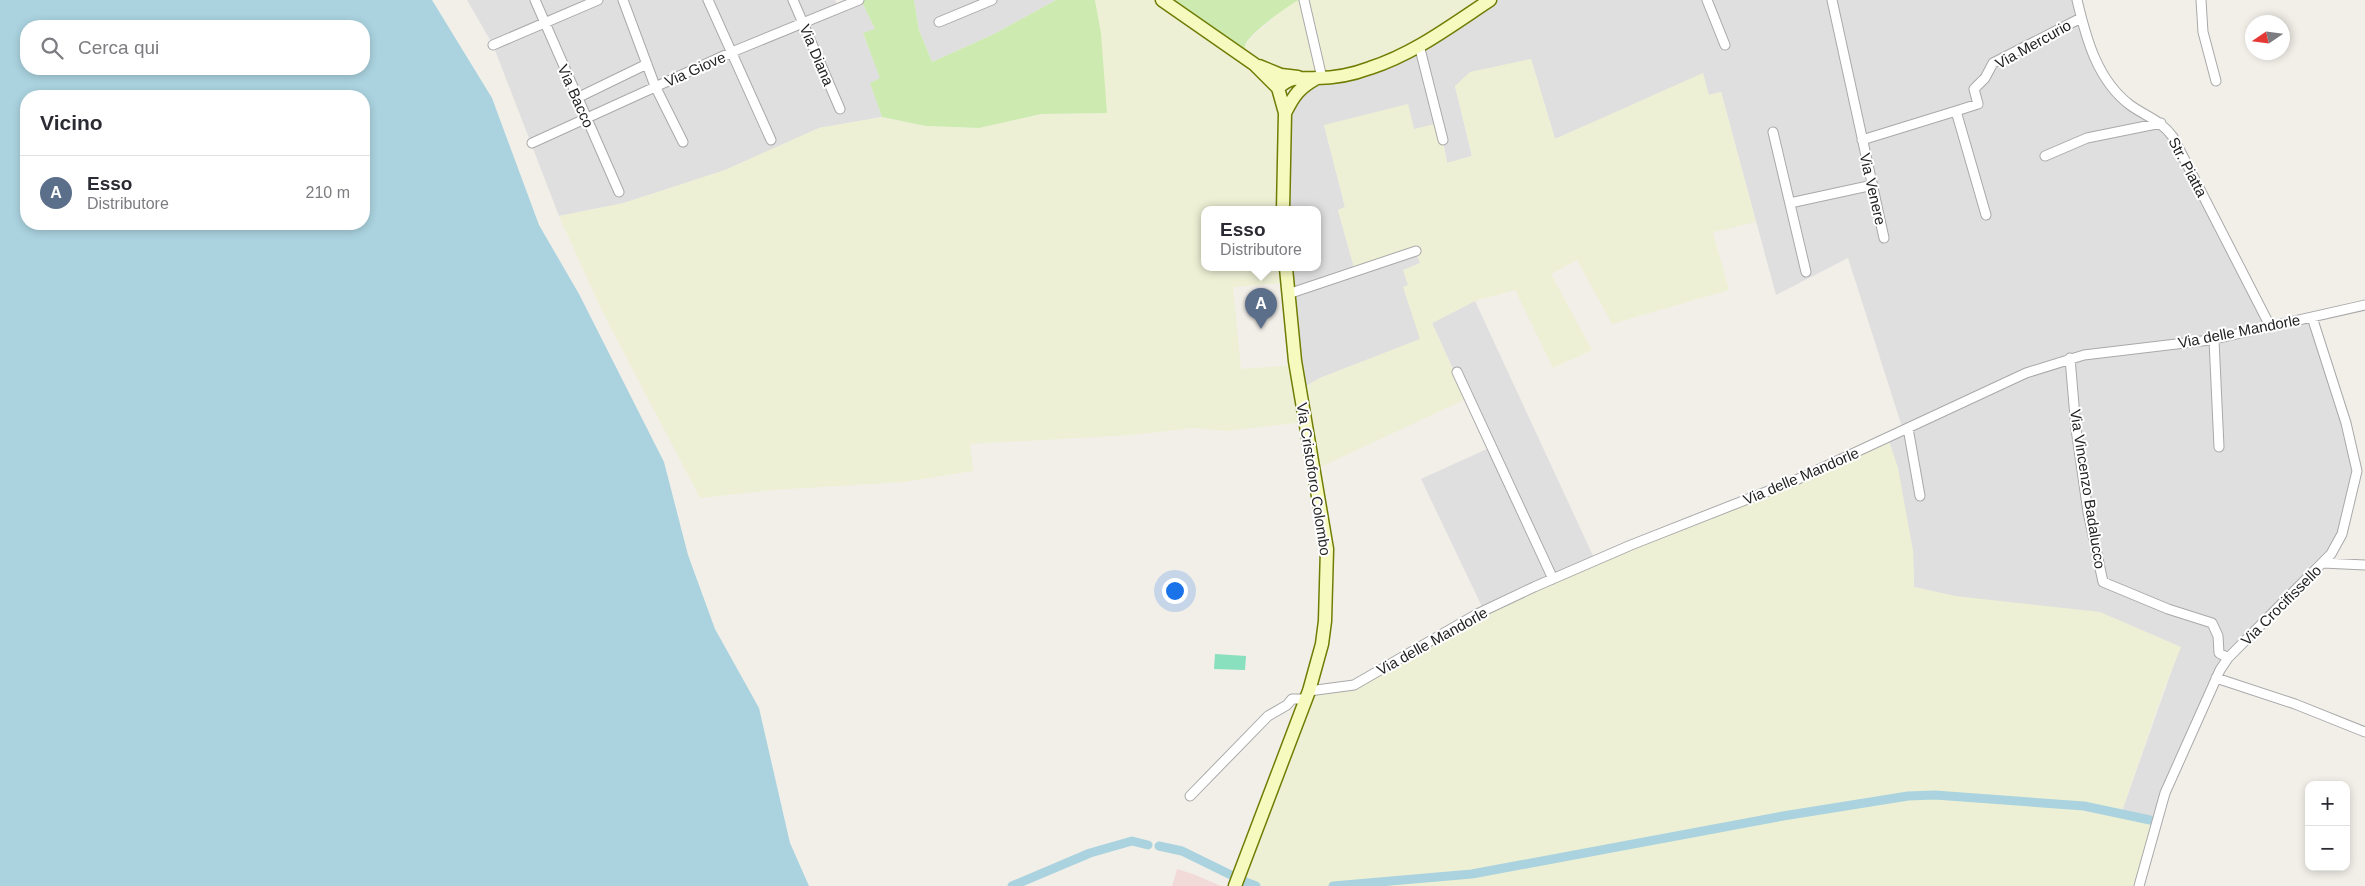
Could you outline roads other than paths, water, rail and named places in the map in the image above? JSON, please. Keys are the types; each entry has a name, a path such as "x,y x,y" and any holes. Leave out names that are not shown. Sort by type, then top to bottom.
{"main road":[{"path":"1162,0 1254,64 1278,88 1285,114 1283,206"},
{"path":"1278,88 1287,80 1300,82 1368,69 1394,59 1419,46 1490,0"},
{"path":"1254,64 1300,82"},
{"path":"1285,114 1300,82"},
{"name":"Via Cristoforo Colombo","path":"1235,886 1308,695 1322,644 1325,621 1327,549 1295,361 1286,271"}],"street":[{"name":"Via Bacco","path":"535,0 619,192"},
{"path":"493,45 598,0"},
{"path":"623,0 655,86 683,142"},
{"path":"708,0 771,140"},
{"name":"Via Diana","path":"793,0 840,110"},
{"name":"Via Giove","path":"532,143 732,52 859,0"},
{"path":"939,22 992,0"},
{"path":"1304,0 1320,78"},
{"path":"1707,0 1725,46"},
{"name":"Via Venere","path":"1832,0 1884,238"},
{"name":"Str. Piatta","path":"2077,0 2091,50 2101,73 2113,89 2130,105 2161,123 2173,136 2270,326"},
{"path":"2201,0 2203,32 2216,80"},
{"name":"Via Mercurio","path":"1862,140 1978,104 1974,89 1985,78 1993,63 2081,18"},
{"path":"1419,46 1443,140"},
{"path":"577,98 647,64"},
{"path":"1956,111 1986,215"},
{"path":"2045,156 2087,138 2161,123"},
{"path":"1773,132 1806,272"},
{"path":"1790,203 1873,185"},
{"path":"1288,294 1416,251"},
{"name":"Via delle Mandorle","path":"1190,796 1268,716 1287,705 1292,699 1354,685 1477,614 1553,578 1796,480 2026,373 2070,358 2214,340 2365,305"},
{"name":"Via Crocifissello","path":"2140,886 2165,793 2216,678 2228,658 2323,563 2342,534 2357,471 2346,423 2312,317"},
{"path":"2214,340 2219,447"},
{"name":"Via Vincenzo Badalucco","path":"2070,358 2076,430 2088,512 2103,582 2168,609 2212,623 2218,636 2219,652 2228,658"},
{"path":"1457,372 1553,578"},
{"path":"1908,428 1920,496"},
{"path":"2323,563 2365,565"},
{"path":"2216,678 2295,704 2365,732"}],"water":[{"path":"0,0 432,0 492,98 539,225 579,294 664,462 688,555 715,629 759,708 790,843 809,886 0,886"}],"waterway":[{"path":"1333,886 1472,874 1783,816 1908,796 1935,795 2084,806 2150,820"},
{"path":"1012,886 1090,853 1132,841 1148,845"},
{"path":"1159,846 1182,851 1233,876"},
{"path":"1243,881 1256,886"}],"place":[{"name":"Esso","path":"1261,329"}]}
